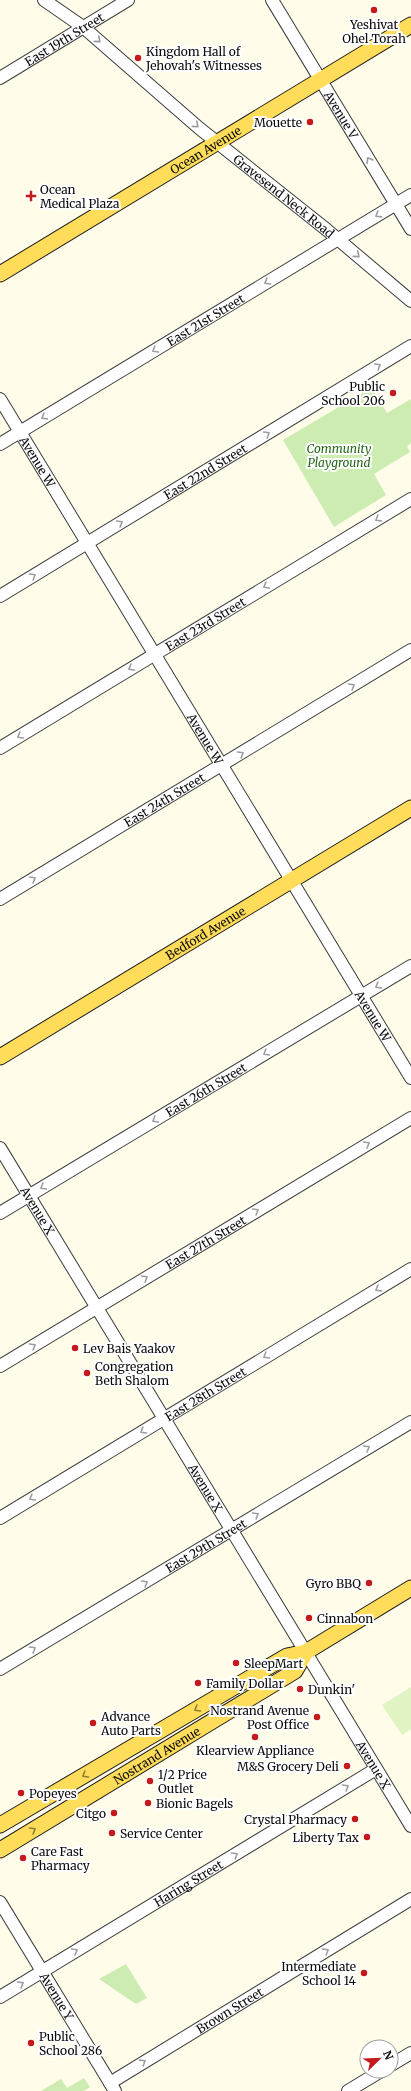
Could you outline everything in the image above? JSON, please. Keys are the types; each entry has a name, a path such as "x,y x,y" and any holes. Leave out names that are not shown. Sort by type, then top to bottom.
{"main road":[{"name":"Ocean Avenue","path":"0,274 411,25"},
{"name":"Bedford Avenue","path":"0,1057 411,808"},
{"name":"Nostrand Avenue","path":"0,1825 287,1656 306,1652 411,1588"},
{"name":"Nostrand Avenue","path":"0,1850 295,1671 306,1652"}],"street":[{"name":"Gravesend Neck Road","path":"44,0 83,27 218,142 338,239 411,301"},
{"name":"East 19th Street","path":"0,78 128,0"},
{"name":"Avenue V","path":"272,0 411,229"},
{"name":"East 21st Street","path":"0,444 411,195"},
{"name":"East 22nd Street","path":"0,596 411,346"},
{"name":"Avenue W","path":"0,399 411,1078"},
{"name":"East 23rd Street","path":"0,748 411,499"},
{"name":"East 24th Street","path":"0,899 411,650"},
{"name":"East 26th Street","path":"0,1213 411,966"},
{"name":"East 27th Street","path":"0,1366 411,1118"},
{"name":"Avenue X","path":"0,1148 411,1826"},
{"name":"East 28th Street","path":"0,1518 411,1269"},
{"name":"East 29th Street","path":"0,1670 411,1422"},
{"name":"Haring Street","path":"0,1997 376,1769"},
{"name":"Brown Street","path":"112,2087 411,1899"},
{"name":"Avenue Y","path":"0,1902 112,2087"},
{"path":"399,2060 411,2052"},
{"path":"348,2091 368,2079"}],"green space":[{"name":"Community Playground","path":"371,388 387,413 411,399 411,443 407,446 410,452 374,474 386,495 334,527 283,440"},
{"path":"411,1687 411,1729 402,1735 382,1705"},
{"path":"126,1964 147,1998 136,2004 99,1979"},
{"path":"84,2078 90,2087 84,2091 41,2091 61,2079 67,2088"}],"place":[{"name":"Yeshivat Ohel Torah","path":"374,10"},
{"name":"Kingdom Hall of Jehovah's Witnesses","path":"138,58"},
{"name":"Mouette","path":"310,122"},
{"name":"Ocean Medical Plaza","path":"31,196"},
{"name":"Public School 206","path":"393,393"},
{"name":"Lev Bais Yaakov","path":"75,1348"},
{"name":"Congregation Beth Shalom","path":"87,1373"},
{"name":"Gyro BBQ","path":"369,1583"},
{"name":"Cinnabon","path":"309,1618"},
{"name":"SleepMart","path":"236,1663"},
{"name":"Family Dollar","path":"198,1683"},
{"name":"Dunkin'","path":"300,1689"},
{"name":"Nostrand Avenue Post Office","path":"317,1717"},
{"name":"Advance Auto Parts","path":"93,1723"},
{"name":"Klearview Appliance","path":"255,1737"},
{"name":"M&S Grocery Deli","path":"347,1766"},
{"name":"1/2 Price Outlet","path":"150,1781"},
{"name":"Popeyes","path":"21,1793"},
{"name":"Bionic Bagels","path":"148,1803"},
{"name":"Citgo","path":"114,1813"},
{"name":"Crystal Pharmacy","path":"355,1819"},
{"name":"Service Center","path":"112,1833"},
{"name":"Liberty Tax","path":"367,1837"},
{"name":"Care Fast Pharmacy","path":"23,1858"},
{"name":"Intermediate School 14","path":"364,1973"},
{"name":"Public School 286","path":"31,2043"}]}
